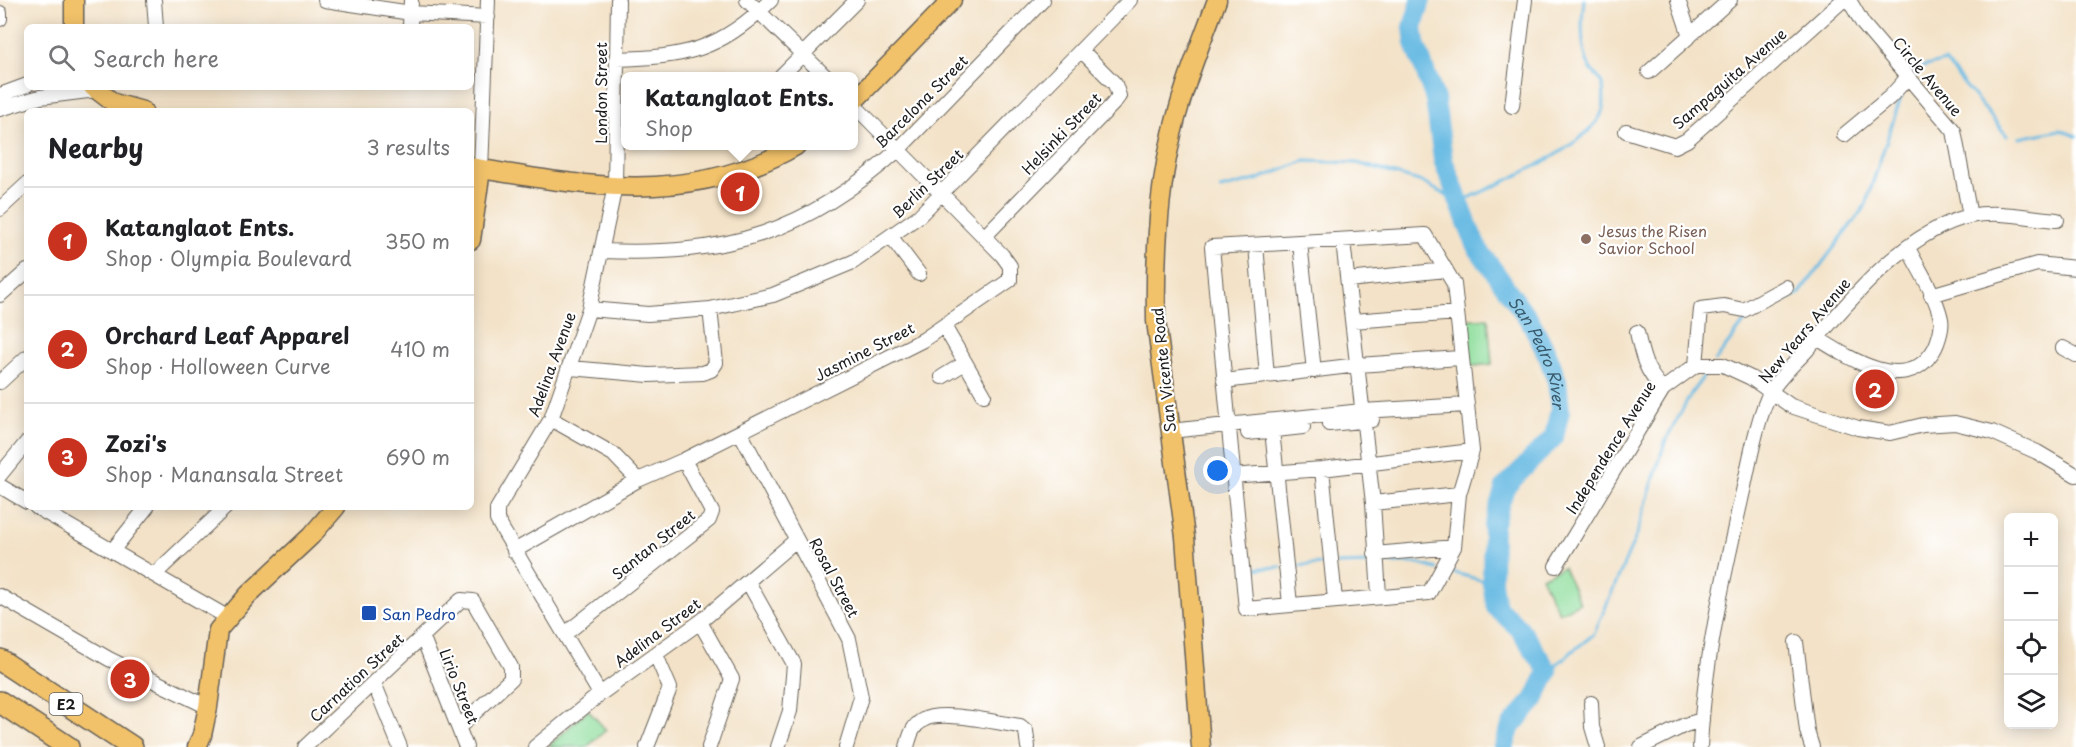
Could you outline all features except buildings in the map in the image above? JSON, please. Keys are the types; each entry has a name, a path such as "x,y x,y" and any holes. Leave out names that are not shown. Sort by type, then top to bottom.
{"highway":[{"name":"E2","path":"0,660 132,747"},
{"name":"E2","path":"0,702 68,747"}],"main road":[{"path":"74,0 74,24"},
{"path":"858,99 952,0"},
{"name":"San Vicente Road","path":"1202,747 1188,566 1156,321 1160,198 1169,147 1186,82 1218,0"},
{"path":"95,90 114,103 132,108"},
{"path":"474,197 476,168 615,186 668,187 695,184 734,174 787,150"},
{"path":"197,747 208,707 215,639 227,617 311,536 333,510"}],"street":[{"path":"154,0 156,24"},
{"path":"325,0 410,13 488,17"},
{"path":"476,168 488,0"},
{"name":"London Street","path":"615,186 621,120 616,58 618,0"},
{"path":"747,0 821,72"},
{"path":"616,58 666,58 703,48 736,30 771,0"},
{"path":"785,72 857,0"},
{"name":"Barcelona Street","path":"603,251 672,251 771,232 836,199 899,149 1043,0"},
{"name":"Berlin Street","path":"589,309 603,312 648,314 710,309 773,296 853,262 920,216 1130,0"},
{"path":"1512,106 1525,0"},
{"path":"1678,0 1690,36"},
{"path":"1649,72 1730,0"},
{"name":"Sampaguita Avenue","path":"1626,131 1675,146 1687,140 1843,0"},
{"name":"Circle Avenue","path":"1849,0 1863,24 1954,131 1970,216"},
{"path":"0,13 0,20"},
{"name":"Helsinki Street","path":"985,236 1119,96 1114,84 1081,50"},
{"path":"1844,135 1909,79"},
{"path":"0,95 24,86"},
{"path":"0,109 12,103 87,90"},
{"name":"Jasmine Street","path":"514,551 638,480 684,460 923,340 1010,280 1010,266 985,236 858,107"},
{"name":"Adelina Avenue","path":"600,694 496,520 497,509 551,419 571,368 589,309 615,186"},
{"path":"0,209 24,187"},
{"name":"New Years Avenue","path":"1701,747 1707,672 1737,516 1753,447 1771,391 1865,284 1908,248 1970,216 1994,214 2056,220"},
{"path":"1425,235 1454,284 1460,358 1472,451 1459,494 1454,547 1428,593 1379,595 1246,609 1227,430 1212,247 1343,241 1425,235"},
{"path":"891,237 919,274"},
{"path":"1343,241 1373,503 1379,595"},
{"path":"1300,243 1314,371"},
{"path":"1256,245 1267,376"},
{"path":"1817,338 1880,371 1902,372 1922,367 1935,349 1941,321 1908,248"},
{"path":"1931,295 2037,264 2076,268"},
{"path":"1348,280 1446,270"},
{"path":"0,295 24,274"},
{"path":"1786,287 1744,310 1724,306 1701,309 1698,365 1723,365 1771,391 1791,406 1858,428 1890,433 1923,425 1955,423 1992,432 2037,452 2076,475"},
{"path":"571,368 649,375 703,374 711,370 716,363 710,309"},
{"path":"1353,321 1457,313"},
{"path":"944,326 984,395"},
{"path":"1637,332 1642,360 1650,376 1663,389"},
{"path":"1224,381 1358,365 1460,358"},
{"path":"0,381 24,360"},
{"path":"942,377 965,363"},
{"name":"Independence Avenue","path":"1556,566 1663,389 1698,365"},
{"path":"1171,435 1363,416 1467,409"},
{"path":"1227,430 1272,430 1363,416"},
{"path":"551,419 613,454 638,480"},
{"path":"1272,430 1290,604"},
{"name":"Rosal Street","path":"740,432 849,639 861,697 846,747"},
{"path":"0,475 24,446"},
{"path":"1232,476 1277,474 1472,451"},
{"name":"Santan Street","path":"565,634 709,520 712,512 684,460"},
{"path":"1322,469 1335,600"},
{"path":"0,486 24,500"},
{"path":"1373,503 1459,494"},
{"path":"42,510 227,617"},
{"path":"112,550 145,510"},
{"path":"155,574 223,510"},
{"name":"Adelina Street","path":"535,747 600,694 700,621 796,540"},
{"path":"1375,554 1454,547"},
{"path":"748,582 794,664 790,711 778,747"},
{"path":"0,596 109,659 208,707"},
{"name":"Carnation Street","path":"305,747 461,600 473,601 511,667 511,679 459,727"},
{"path":"700,621 732,679 709,747"},
{"name":"Lirio Street","path":"423,638 466,747"},
{"path":"1796,642 1807,731 1812,747"},
{"path":"647,747 670,688 656,655"},
{"path":"374,683 400,747"},
{"path":"1590,704 1592,727 1598,747"},
{"path":"906,747 912,730 924,719 940,715 1020,726 1026,730 1028,747"},
{"path":"1641,747 1685,725 1702,720"}],"green space":[{"path":"1488,318 1492,364 1466,367 1462,320"},
{"path":"1563,567 1580,603 1559,613 1541,577"},
{"path":"588,710 606,730 587,747 548,747"}],"waterway":[{"name":"San Pedro River","path":"1421,0 1413,27 1415,43 1435,99 1443,160 1476,246 1532,324 1557,381 1560,410 1554,437 1505,487 1493,526 1492,583 1496,607 1519,628 1548,671 1534,700 1511,726 1504,747"},
{"path":"1220,189 1256,180 1305,161 1357,163 1419,181 1460,202 1517,176 1580,138 1595,124 1603,110 1602,84 1590,68 1583,43 1584,0"},
{"path":"1915,76 1922,67 1945,61 2007,136"},
{"path":"1715,361 1746,320 1800,293 1865,206 1903,91"},
{"path":"2019,138 2060,130 2076,136"},
{"path":"1548,671 1594,634 1637,534 1665,442 1692,392 1709,369"},
{"path":"1337,564 1372,563"},
{"path":"1382,563 1416,563 1437,569"},
{"path":"1289,566 1327,564"},
{"path":"1247,569 1282,567"},
{"path":"1447,571 1492,583"}],"place":[{"name":"Katanglaot Ents.","path":"740,192"},
{"name":"Jesus the Risen Savior School","path":"1586,239"},
{"name":"Orchard Leaf Apparel","path":"1875,389"},
{"name":"San Pedro","path":"369,613"},
{"name":"Zozi's","path":"130,679"}]}
